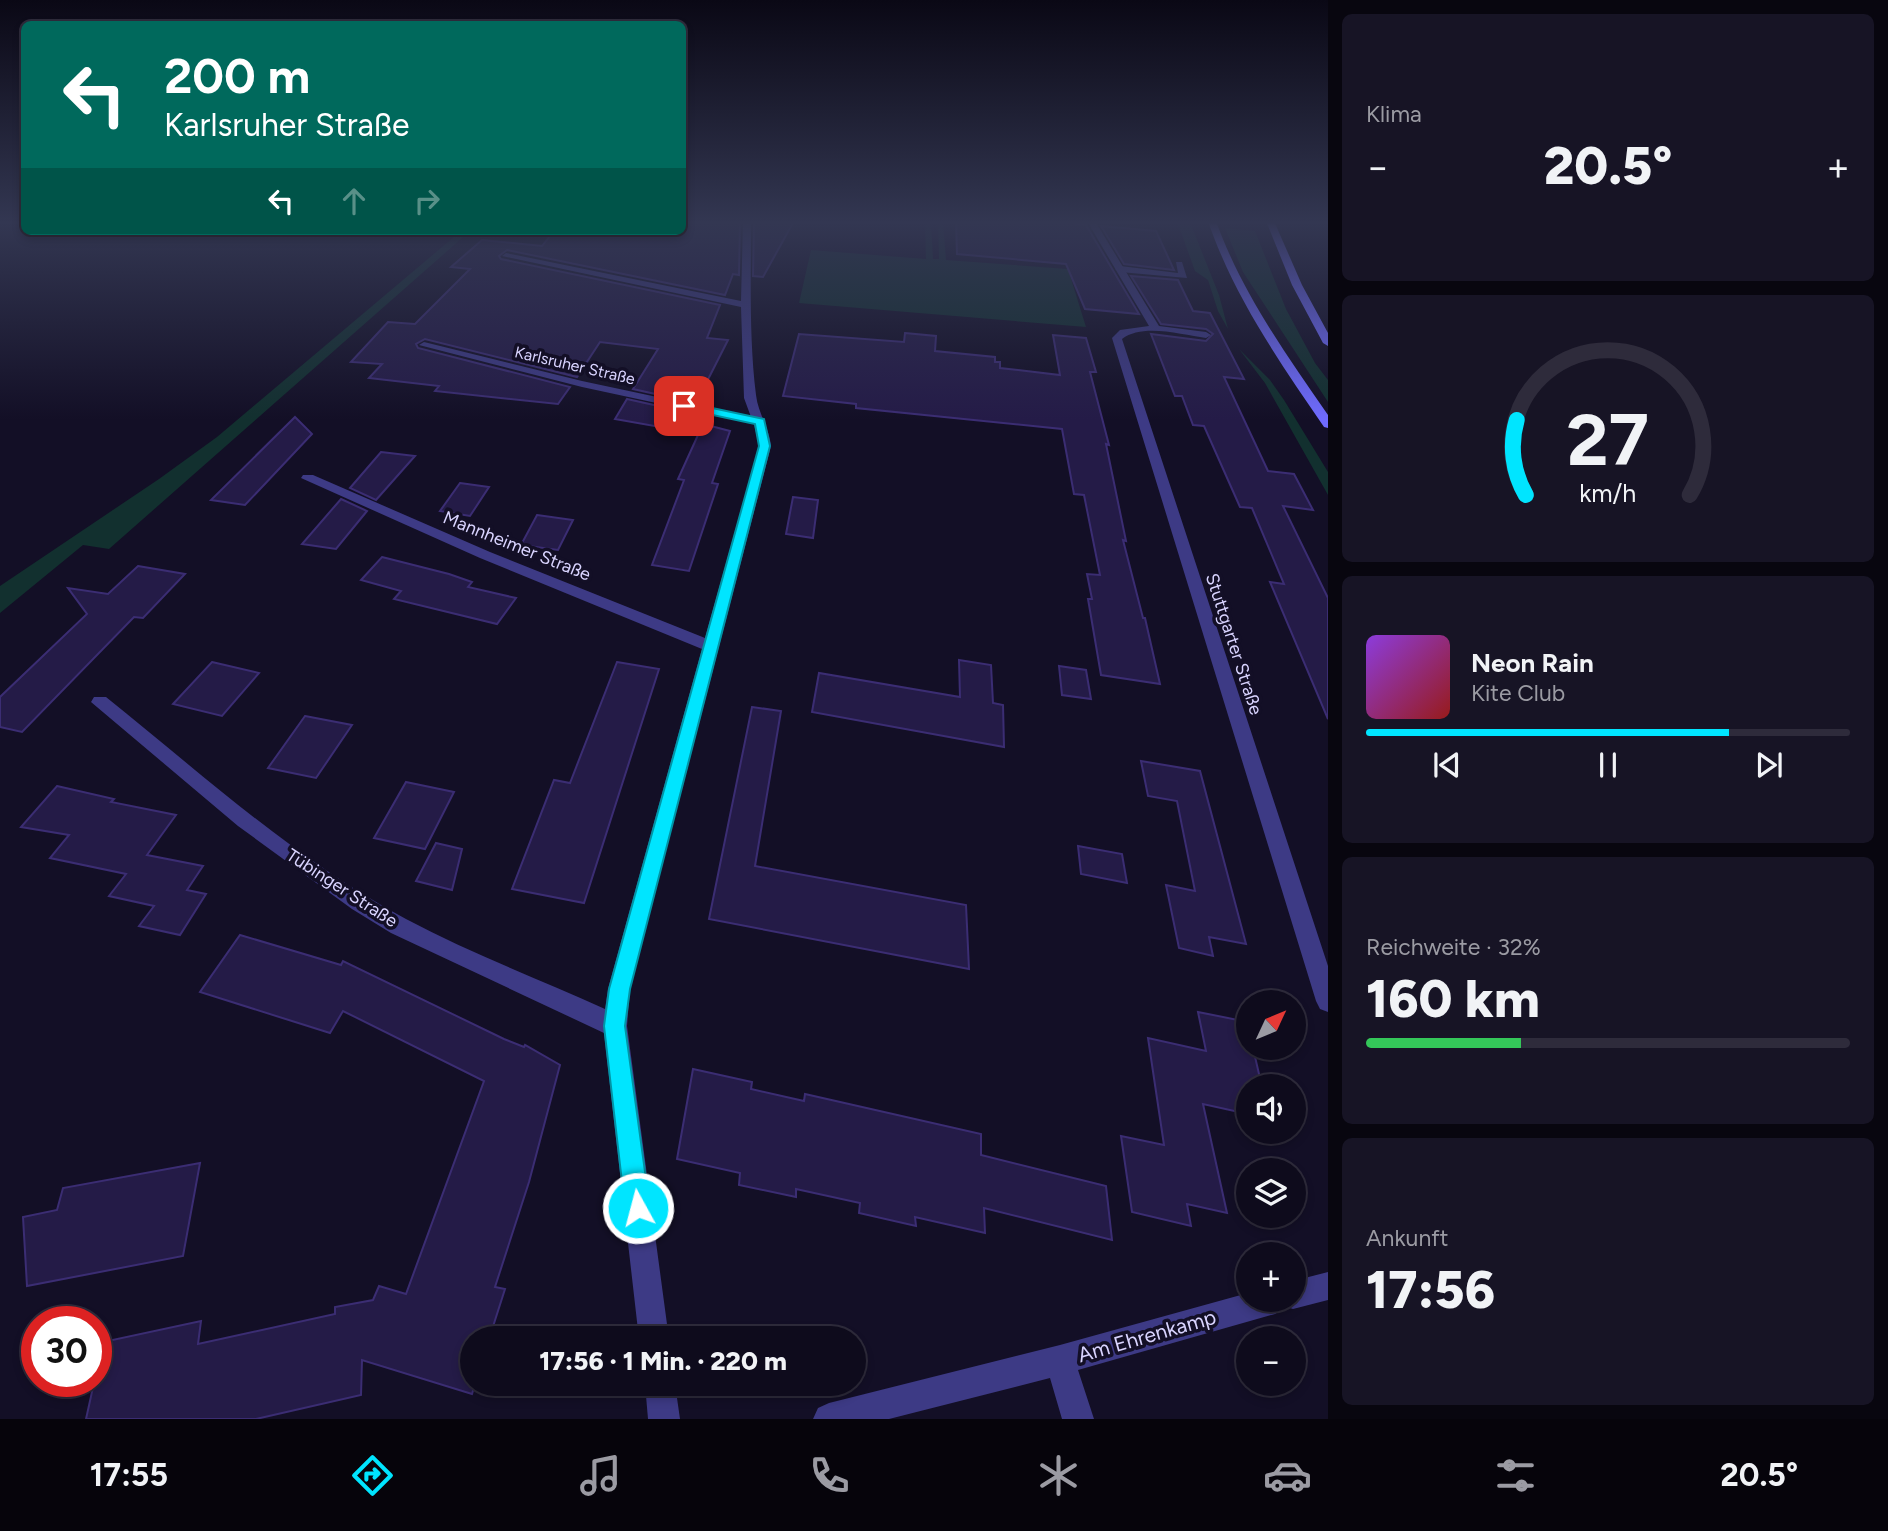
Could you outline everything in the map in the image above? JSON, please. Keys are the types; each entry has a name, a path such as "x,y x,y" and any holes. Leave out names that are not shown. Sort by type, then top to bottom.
{"main road":[{"path":"1241,287 1272,341 1328,424"},
{"path":"1298,287 1328,342"}],"street":[{"path":"659,287 746,305"},
{"path":"652,1326 615,1026 620,989 765,446 760,422 750,398 746,287"},
{"path":"1131,287 1156,330"},
{"name":"Stuttgarter Straße","path":"1206,335 1128,330 1119,335 1118,341 1328,1001"},
{"name":"Karlsruher Straße","path":"424,345 582,384 760,422"},
{"name":"Mannheimer Straße","path":"308,478 485,555 713,647"},
{"name":"Tübinger Straße","path":"100,702 286,852 368,908 399,926 615,1026"},
{"path":"1306,1292 1328,1286"},
{"name":"Am Ehrenkamp","path":"829,1419 1060,1360 1236,1311"},
{"name":"Am Ehrenkamp","path":"1060,1360 1078,1419"},
{"path":"661,1396 664,1419"}],"green space":[{"path":"394,287 406,287 109,549 83,545 0,613 0,586 217,437"},
{"path":"803,287 1074,287 1086,327 799,303"},
{"path":"1210,287 1216,287 1228,329 1218,311"},
{"path":"1253,287 1277,287 1315,363 1328,380 1328,402"},
{"path":"1239,349 1270,380 1328,472 1328,495 1265,383"}],"building":[{"path":"452,287 635,287 720,305 707,338 728,340 696,403 633,389 658,349 600,342 577,377 425,339 416,344 418,348 570,387 558,404 435,391 439,386 369,378 382,364 351,362 388,322 415,324"},
{"path":"687,287 728,287 725,295"},
{"path":"1076,287 1123,287 1139,314 1085,309"},
{"path":"1138,287 1181,287 1193,311 1210,313 1244,379 1224,377 1268,471 1294,474 1313,510 1283,506 1328,598 1328,719 1270,582 1284,584 1252,508 1240,507 1204,426 1193,425 1182,396 1175,396 1151,334 1206,341 1213,334 1206,329 1161,324"},
{"path":"905,333 936,336 935,351 995,357 995,362 1000,362 1000,368 1060,375 1053,335 1086,338 1096,372 1090,372 1109,445 1106,444 1126,541 1123,540 1160,684 1101,675 1088,599 1092,599 1087,574 1100,575 1084,495 1074,494 1062,429 856,408 856,404 783,396 799,334 904,342"},
{"path":"627,399 690,413 677,430 615,419"},
{"path":"295,417 312,434 245,505 211,500"},
{"path":"703,424 730,431 712,483 718,484 689,571 652,565 684,480 678,479"},
{"path":"381,452 415,456 376,500 350,488"},
{"path":"460,483 489,487 470,516 440,511"},
{"path":"793,497 818,500 813,538 786,534"},
{"path":"341,499 367,511 336,549 302,544"},
{"path":"537,515 573,520 558,550 521,545"},
{"path":"382,557 472,582 468,587 516,598 497,624 394,599 401,591 361,580"},
{"path":"138,566 185,574 143,618 134,617 22,732 0,727 0,697 87,614 68,588 108,594"},
{"path":"959,660 991,665 993,703 1003,705 1004,747 812,712 819,673 960,697"},
{"path":"212,662 259,673 222,716 173,704"},
{"path":"617,662 659,669 584,903 512,889 554,780 570,783"},
{"path":"1059,666 1086,670 1091,699 1062,695"},
{"path":"752,707 781,711 755,866 966,905 969,969 709,919"},
{"path":"305,716 352,725 316,778 268,768"},
{"path":"1141,761 1200,771 1246,944 1209,937 1213,956 1179,948 1166,885 1195,891 1177,801 1148,796"},
{"path":"406,782 454,792 425,849 374,838"},
{"path":"57,786 114,799 111,802 176,815 147,855 203,866 187,890 206,894 180,935 139,926 154,906 109,896 126,874 50,858 69,835 21,827"},
{"path":"436,843 462,849 452,890 416,881"},
{"path":"1078,846 1122,854 1127,883 1081,874"},
{"path":"240,935 341,965 343,961 504,1039 524,1047 525,1045 560,1065 529,1182 495,1287 505,1289 493,1326 460,1326 460,1390 362,1360 361,1395 256,1419 86,1419 91,1397 112,1397 112,1340 201,1321 198,1344 335,1314 335,1307 373,1300 379,1286 406,1294 484,1081 343,1011 330,1033 200,992"},
{"path":"1198,1012 1236,1020 1236,1060 1256,1060 1259,1074 1236,1074 1236,1111 1203,1104 1227,1213 1187,1204 1191,1226 1132,1212 1121,1136 1164,1145 1148,1038 1206,1051"},
{"path":"693,1069 752,1082 751,1089 804,1101 805,1094 981,1134 981,1155 1106,1186 1112,1240 984,1208 985,1233 915,1217 916,1226 859,1213 860,1203 796,1189 796,1197 739,1185 740,1173 677,1159"},
{"path":"200,1163 183,1256 27,1286 23,1217 57,1210 63,1188"}],"route":[{"path":"638,1208 615,1026 620,989 765,446 760,422 684,406"}]}
